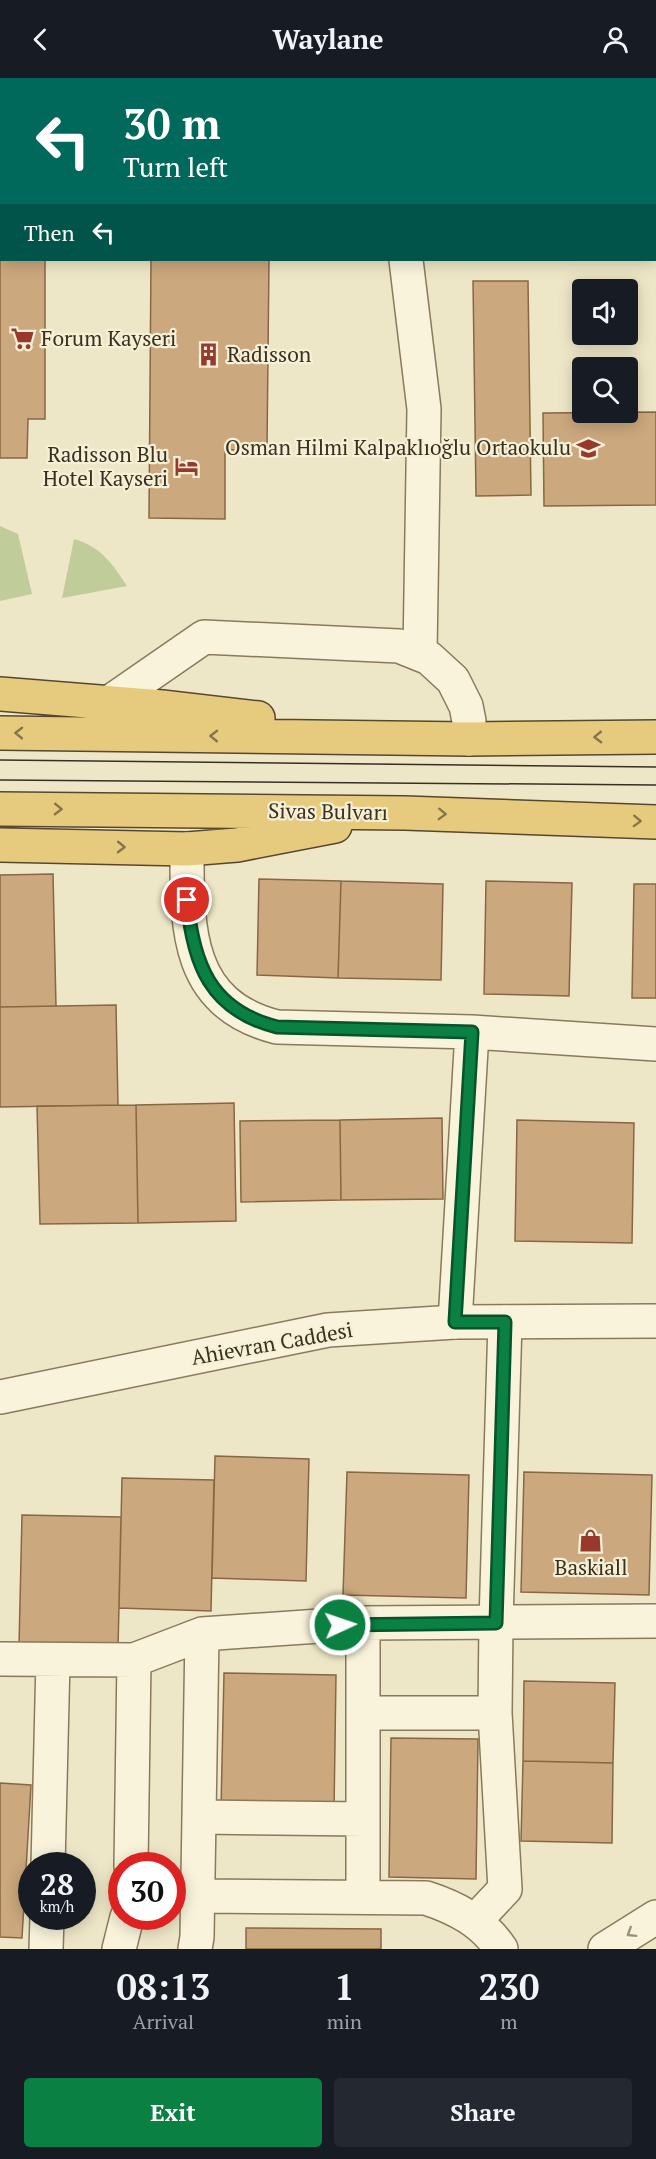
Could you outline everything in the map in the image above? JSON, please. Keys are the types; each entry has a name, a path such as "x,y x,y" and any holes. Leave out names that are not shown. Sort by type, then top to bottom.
{"highway":[{"path":"0,694 110,702 469,739"},
{"path":"0,733 469,739 656,737"},
{"name":"Sivas Bulvarı","path":"0,809 405,813 656,822"},
{"path":"0,845 187,849 237,846 405,813"}],"street":[{"path":"406,261 424,408 420,654"},
{"path":"110,702 204,637 399,646 420,654 442,668 460,693 469,721 469,739"},
{"path":"187,849 190,925 200,968 222,999 238,1012 256,1022 277,1027 472,1032 656,1044"},
{"path":"455,1322 472,1032"},
{"name":"Ahievran Caddesi","path":"0,1397 328,1330 455,1322 656,1321"},
{"path":"475,1921 505,1889 495,1713 505,1322"},
{"path":"0,1659 134,1660 202,1634 363,1623 656,1621"},
{"path":"363,1623 363,1896"},
{"path":"195,1949 198,1896 202,1634"},
{"path":"48,1852 53,1660"},
{"path":"131,1852 134,1660"},
{"path":"363,1713 495,1713"},
{"path":"199,1817 363,1819"},
{"path":"198,1896 363,1896 426,1899 444,1904 475,1921 501,1949"},
{"path":"605,1949 656,1917"},
{"path":"46,1949 47,1930"},
{"path":"119,1949 124,1930"}],"green space":[{"path":"0,526 18,534 32,594 0,601"},
{"path":"74,539 99,551 127,586 62,598"}],"building":[{"name":"Forum Kayseri","path":"0,261 45,261 45,419 28,419 27,458 0,458"},
{"name":"Radisson","path":"151,261 269,261 267,450 225,450 225,519 149,518"},
{"path":"473,281 528,281 531,495 476,496"},
{"path":"638,412 656,412 656,505 544,506 543,413 572,413 572,423 638,423"},
{"path":"53,874 56,1006 0,1007 0,875"},
{"path":"259,879 341,881 338,978 257,975"},
{"path":"341,881 443,884 441,980 338,978"},
{"path":"486,881 572,883 569,996 484,994"},
{"path":"634,884 656,884 656,998 632,998"},
{"path":"116,1005 118,1105 0,1107 0,1007"},
{"path":"234,1103 236,1221 138,1223 136,1105"},
{"path":"136,1105 138,1223 40,1224 37,1106"},
{"path":"442,1118 443,1199 341,1200 340,1120"},
{"path":"340,1120 341,1200 241,1202 240,1121"},
{"path":"517,1120 634,1123 632,1243 515,1241"},
{"path":"215,1456 309,1459 306,1581 212,1578"},
{"path":"347,1472 469,1475 466,1598 343,1595"},
{"path":"524,1472 652,1475 649,1595 521,1592"},
{"path":"122,1478 214,1480 211,1611 119,1608"},
{"path":"22,1515 121,1517 118,1649 19,1646"},
{"path":"224,1673 336,1675 334,1811 221,1808"},
{"path":"524,1681 615,1683 613,1763 523,1761"},
{"path":"391,1738 478,1739 476,1879 389,1877"},
{"path":"523,1761 613,1763 612,1843 521,1841"},
{"path":"0,1783 31,1785 27,1852 18,1852 18,1930 22,1930 22,1938 0,1937"},
{"path":"246,1928 381,1929 381,1949 246,1949"}],"tram line":[{"path":"0,760 656,767"},
{"path":"0,780 656,785"}],"place":[{"name":"Forum Kayseri","path":"23,339"},
{"name":"Radisson","path":"209,355"},
{"name":"Osman Hilmi Kalpaklıoğlu Ortaokulu","path":"589,448"},
{"name":"Radisson Blu Hotel Kayseri","path":"186,467"},
{"name":"Baskiall","path":"591,1540"}],"route":[{"path":"187,900 200,968 222,999 238,1012 256,1022 277,1027 472,1032 455,1322 505,1322 496,1623 340,1625"}]}
